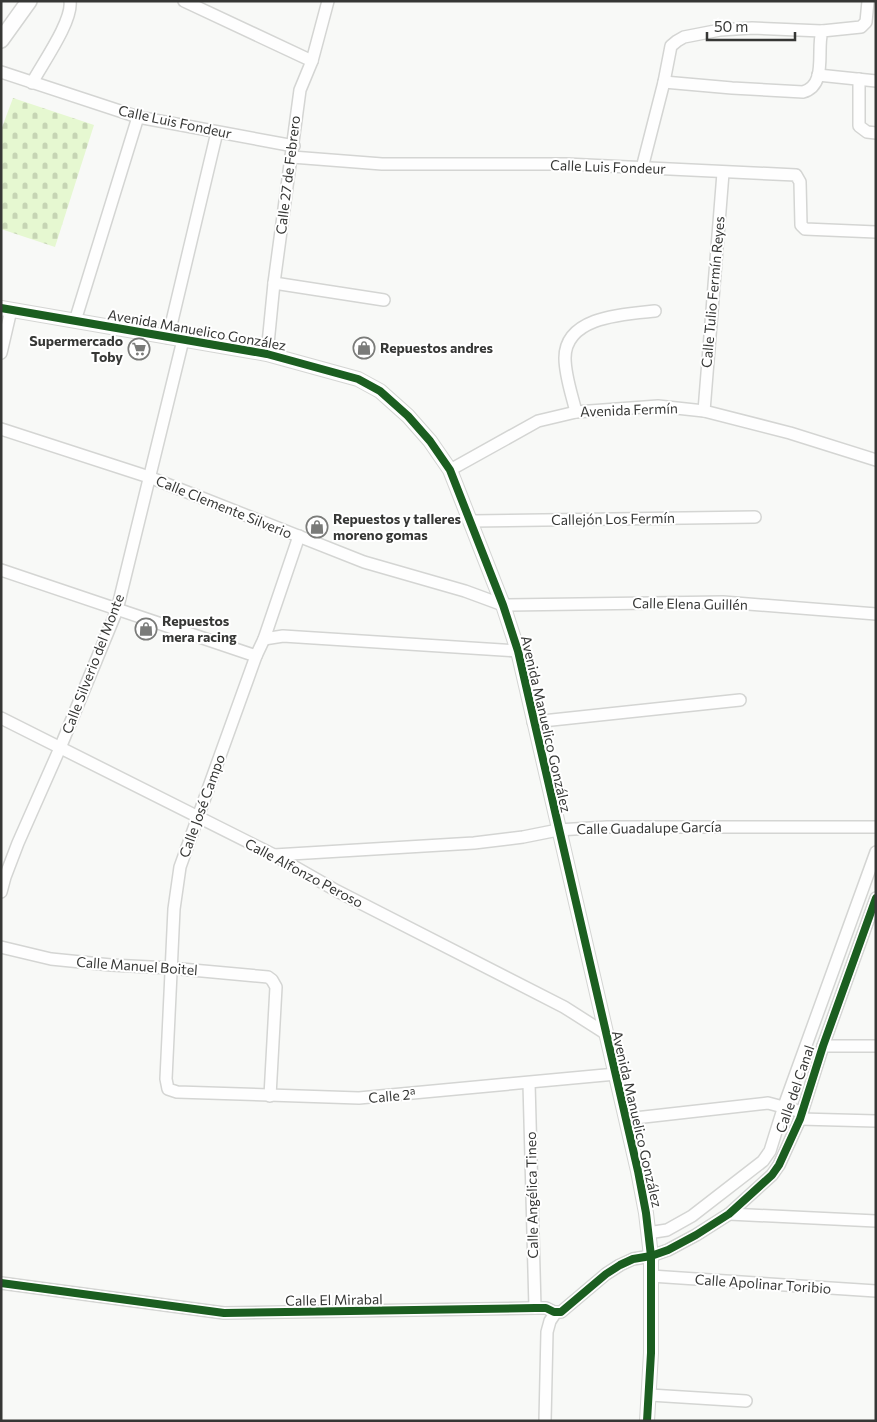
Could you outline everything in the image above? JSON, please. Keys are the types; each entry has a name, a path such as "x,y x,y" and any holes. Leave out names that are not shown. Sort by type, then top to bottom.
{"main road":[{"path":"1,40 29,1"}],"street":[{"path":"32,83 66,22 70,1"},
{"path":"184,1 312,61"},
{"name":"Calle 27 de Febrero","path":"267,354 274,283 293,151 295,118 300,90 312,61 328,1"},
{"path":"642,168 664,82 671,46 684,37 720,30 752,28 822,31 861,28 866,22 868,1"},
{"path":"664,82 803,92 810,90 818,75 819,38 822,31"},
{"name":"Calle Luis Fondeur","path":"1,72 138,117 217,132 293,151 382,164 566,164 796,175 800,182 801,225 805,229 876,232"},
{"path":"818,75 876,81"},
{"path":"859,79 859,126 863,130 876,133"},
{"path":"75,321 138,117"},
{"path":"168,338 217,132"},
{"name":"Calle Tulio Fermín Reyes","path":"704,411 723,173"},
{"path":"274,283 384,300"},
{"path":"1,353 6,309"},
{"name":"Avenida Manuelico González","path":"6,309 267,354 343,375 373,386 394,402 430,441 450,470 503,605 518,651 638,1171 651,1256 650,1395 647,1421"},
{"path":"576,412 565,359 568,342 574,333 592,322 615,315 656,311"},
{"name":"Calle Silverio del Monte","path":"1,892 18,843 60,748 117,610 183,340"},
{"name":"Avenida Fermín","path":"450,470 538,421 576,412 658,406 704,411 790,433 876,460"},
{"name":"Calle Clemente Silverio","path":"1,429 149,477 364,562 465,591 503,605"},
{"name":"Callejón Los Fermín","path":"471,520 755,517"},
{"name":"Calle José Campo","path":"168,1089 166,1080 170,968 174,909 180,867 256,656 264,639 299,536"},
{"path":"1,570 256,656"},
{"name":"Calle Elena Guillén","path":"503,605 723,602 876,614"},
{"path":"264,639 282,636 518,651"},
{"path":"533,722 740,700"},
{"name":"Calle Alfonzo Peroso","path":"1,718 198,819 274,855 362,904 564,1007 605,1033"},
{"name":"Calle Guadalupe García","path":"274,855 474,843 523,837 558,830 625,827 876,826"},
{"path":"648,1233 667,1230 692,1216 763,1161 770,1151 784,1106 876,852"},
{"name":"Calle del Canal","path":"651,1256 696,1236 729,1214 772,1175 779,1165 801,1116 822,1046 876,898"},
{"path":"863,933 876,932"},
{"name":"Calle Manuel Boitel","path":"1,947 51,959 264,975 272,980 276,987 270,1096"},
{"path":"822,1046 876,1046"},
{"name":"Calle 2ª","path":"168,1089 177,1092 358,1098 616,1074"},
{"name":"Calle Angélica Tineo","path":"529,1082 535,1308"},
{"path":"626,1119 768,1103 784,1106 801,1116 876,1121"},
{"path":"729,1214 876,1221"},
{"path":"545,1421 547,1332 550,1321 556,1312 564,1310 606,1274 633,1259 651,1256"},
{"name":"Calle Apolinar Toribio","path":"651,1276 876,1291"},
{"name":"Calle El Mirabal","path":"1,1283 224,1313 535,1308 556,1312"},
{"path":"650,1395 746,1401"}],"green space":[{"path":"13,98 94,125 55,247 1,229 1,130"}],"cycle path":[{"path":"1,308 267,354 358,379 380,391 408,416 430,441 450,470 503,605 518,651 638,1171 646,1213 651,1256 651,1353 647,1421"},
{"path":"1,1283 224,1313 535,1308 546,1308 554,1312 561,1312 606,1274 620,1265 633,1259 651,1256 668,1250 729,1214 772,1175 779,1165 800,1119 823,1046 876,898"}],"place":[{"name":"Repuestos andres","path":"364,348"},
{"name":"Supermercado Toby","path":"139,349"},
{"name":"Repuestos y talleres moreno gomas","path":"317,527"},
{"name":"Repuestos mera racing","path":"146,629"}]}
